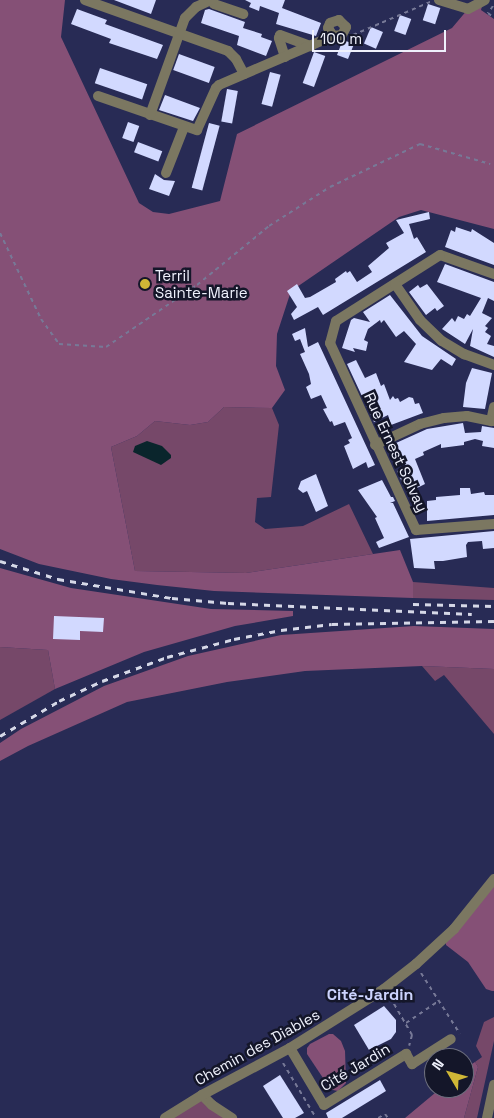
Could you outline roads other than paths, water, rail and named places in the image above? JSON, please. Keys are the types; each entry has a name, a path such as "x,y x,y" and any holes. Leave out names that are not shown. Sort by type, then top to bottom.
{"street":[{"path":"85,0 228,51 236,59 244,74"},
{"path":"150,115 178,34 190,12 212,0 214,4 243,14"},
{"path":"439,0 468,9 485,0"},
{"path":"285,57 279,38 280,35 311,46"},
{"path":"98,96 184,127 198,130 216,88 244,74 337,36"},
{"path":"166,173 184,127"},
{"path":"494,274 440,255 395,284 420,320 442,341 464,354 494,365"},
{"name":"Rue Ernest Solvay","path":"395,284 336,321 330,343 375,445 416,530 494,524"},
{"path":"375,445 420,424 444,418 466,416 493,421 494,407"},
{"name":"Chemin des Diables","path":"165,1118 202,1095 290,1048 384,989 416,964 454,929 494,879"},
{"name":"Cité Jardin","path":"290,1048 324,1105 406,1054 412,1064 451,1039"},
{"path":"488,1118 494,1084"},
{"path":"202,1095 212,1105 232,1118"}],"water":[{"path":"147,441 162,446 171,455 171,458 161,465 133,452 135,446"}],"railway":[{"path":"0,561 58,579 172,598 228,603 472,614"},
{"path":"413,604 494,606"},
{"path":"0,736 59,701 102,681 167,657 234,639 281,630 332,624 494,621"}],"place":[{"name":"Terril Sainte-Marie","path":"145,284"}],"district":[{"name":"Cité-Jardin","path":"370,995"}]}
